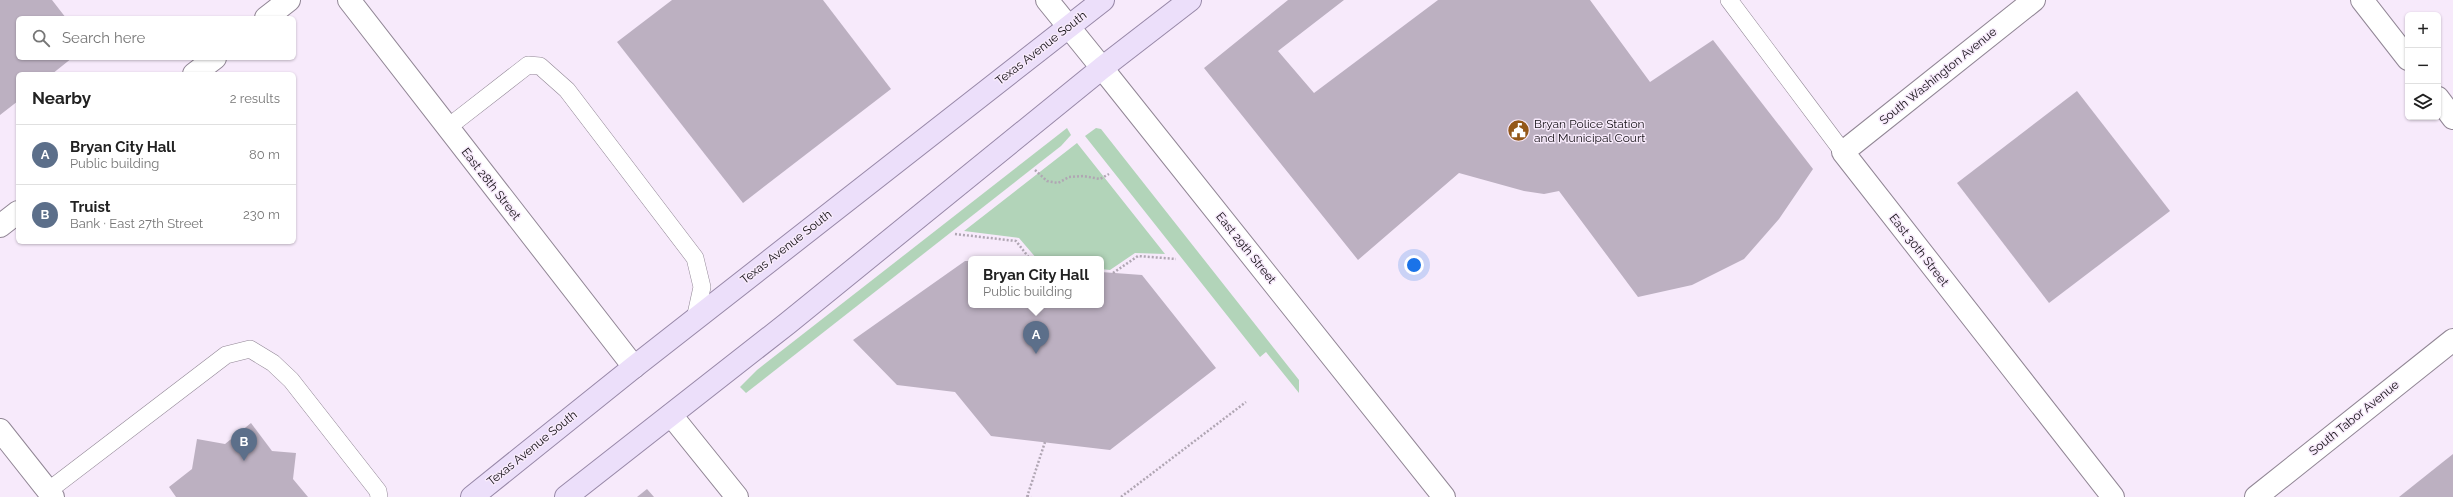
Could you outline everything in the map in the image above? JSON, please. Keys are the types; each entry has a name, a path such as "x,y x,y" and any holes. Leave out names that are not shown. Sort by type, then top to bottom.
{"main road":[{"name":"Texas Avenue South","path":"472,497 634,367 1103,0"},
{"path":"566,497 671,415 1102,68 1190,0"}],"street":[{"path":"269,16 289,0"},
{"name":"East 28th Street","path":"349,0 634,367"},
{"name":"East 29th Street","path":"1047,0 1444,497"},
{"name":"South Washington Avenue","path":"1843,152 2034,0"},
{"path":"2362,0 2405,55"},
{"path":"197,72 212,60"},
{"path":"2441,102 2453,118"},
{"name":"East 30th Street","path":"1843,152 2113,497"},
{"path":"0,226 16,214"},
{"name":"South Tabor Avenue","path":"2256,497 2453,340"},
{"path":"671,415 736,497"},
{"path":"0,430 50,494"}],"lane":[{"name":"East 30th Street","path":"1729,0 1843,152"},
{"path":"447,128 528,65 540,66 567,90 695,258 702,287 695,319"},
{"path":"50,494 226,355 250,349 273,363 291,380 378,491 379,497"}],"path":[{"path":"1036,170 1047,181 1058,183 1070,177 1083,176 1100,179 1109,174"},
{"path":"955,234 1016,241 1028,256"},
{"path":"1113,273 1138,256 1176,259"},
{"path":"1121,497 1246,402"},
{"path":"1031,497 1027,497 1045,442"}],"green space":[{"path":"1067,128 1071,135 1061,146 746,393 740,387 757,370"},
{"path":"1096,128 1101,129 1299,380 1299,393 1266,352 1260,357 1085,136"},
{"path":"1077,143 1165,254 1135,253 1110,270 1104,269 1104,256 1034,256 1019,238 964,231"}],"building":[{"path":"0,0 52,0 64,16 16,16 16,60 70,60 54,72 16,72 16,103 0,115"},
{"path":"672,0 823,0 891,89 743,203 617,42"},
{"name":"Bryan Police Station and Municipal Court","path":"1288,0 1344,0 1278,51 1314,93 1438,0 1590,0 1650,82 1713,40 1813,169 1779,219 1744,259 1692,285 1638,297 1559,191 1544,194 1524,191 1459,173 1358,260 1204,68"},
{"path":"2077,91 2170,211 2049,303 1957,183"},
{"path":"965,261 968,261 968,308 1104,308 1104,272 1142,275 1216,368 1110,450 991,436 955,392 897,385 853,340"},
{"path":"251,423 272,451 296,453 293,479 308,497 176,497 169,487 192,469 197,439 225,444"},
{"path":"2453,454 2453,497 2399,497"},
{"path":"647,489 654,497 637,497"}],"place":[{"name":"Bryan Police Station and Municipal Court","path":"1519,131"},
{"name":"Bryan City Hall","path":"1036,354"},
{"name":"Truist","path":"244,461"}]}
